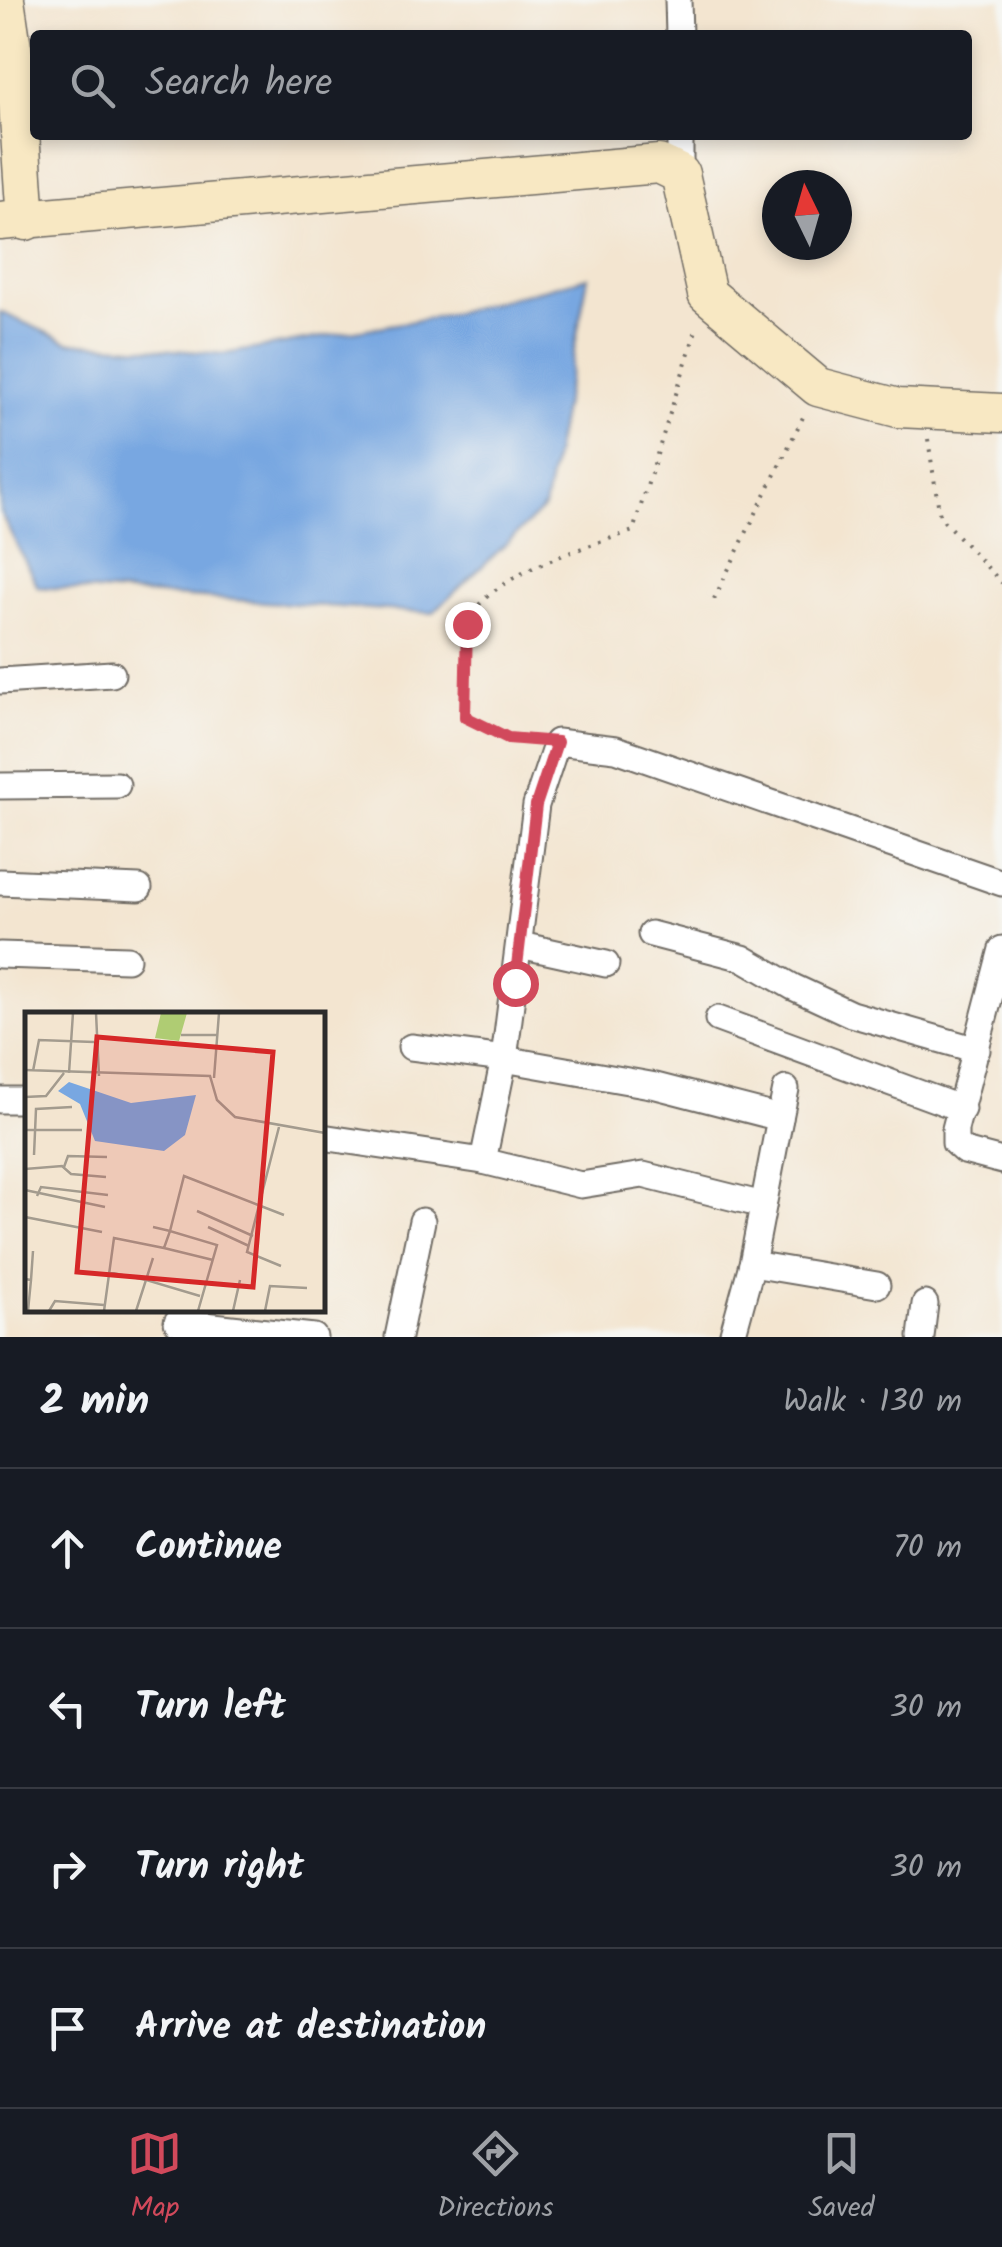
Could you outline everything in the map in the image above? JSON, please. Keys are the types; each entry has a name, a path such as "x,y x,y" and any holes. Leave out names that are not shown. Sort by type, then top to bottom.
{"street":[{"path":"4,0 16,74 13,221 659,164 680,174"},
{"path":"678,0 679,30"},
{"path":"680,140 680,174 707,294 818,386 898,408 1002,413"},
{"path":"0,681 112,674"},
{"path":"483,1161 504,1059 536,805 557,742 616,749 1002,883"},
{"path":"0,786 117,785"},
{"path":"0,882 140,888"},
{"path":"652,934 743,958 851,1014 977,1050"},
{"path":"520,946 606,964"},
{"path":"1002,949 994,1015 977,1050 954,1129 956,1143 964,1151 1002,1161"},
{"path":"0,956 127,959"},
{"path":"718,1018 962,1109"},
{"path":"411,1047 656,1086 780,1118"},
{"path":"732,1337 752,1264 786,1089"},
{"path":"325,1138 483,1161 581,1185 644,1175 763,1205"},
{"path":"398,1337 422,1221"},
{"path":"752,1264 877,1285"},
{"path":"922,1337 925,1304"},
{"path":"177,1323 314,1337"}],"path":[{"path":"557,742 508,738 465,717 467,624 494,590 554,558 633,532 707,294"},
{"path":"714,599 818,386"},
{"path":"923,410 940,517 1002,583"}],"water":[{"path":"588,277 544,508 433,613 38,587 0,512 0,312 68,342 225,354 441,316"}],"route":[{"path":"467,624 465,717 508,738 557,742 536,805 515,983"}]}
